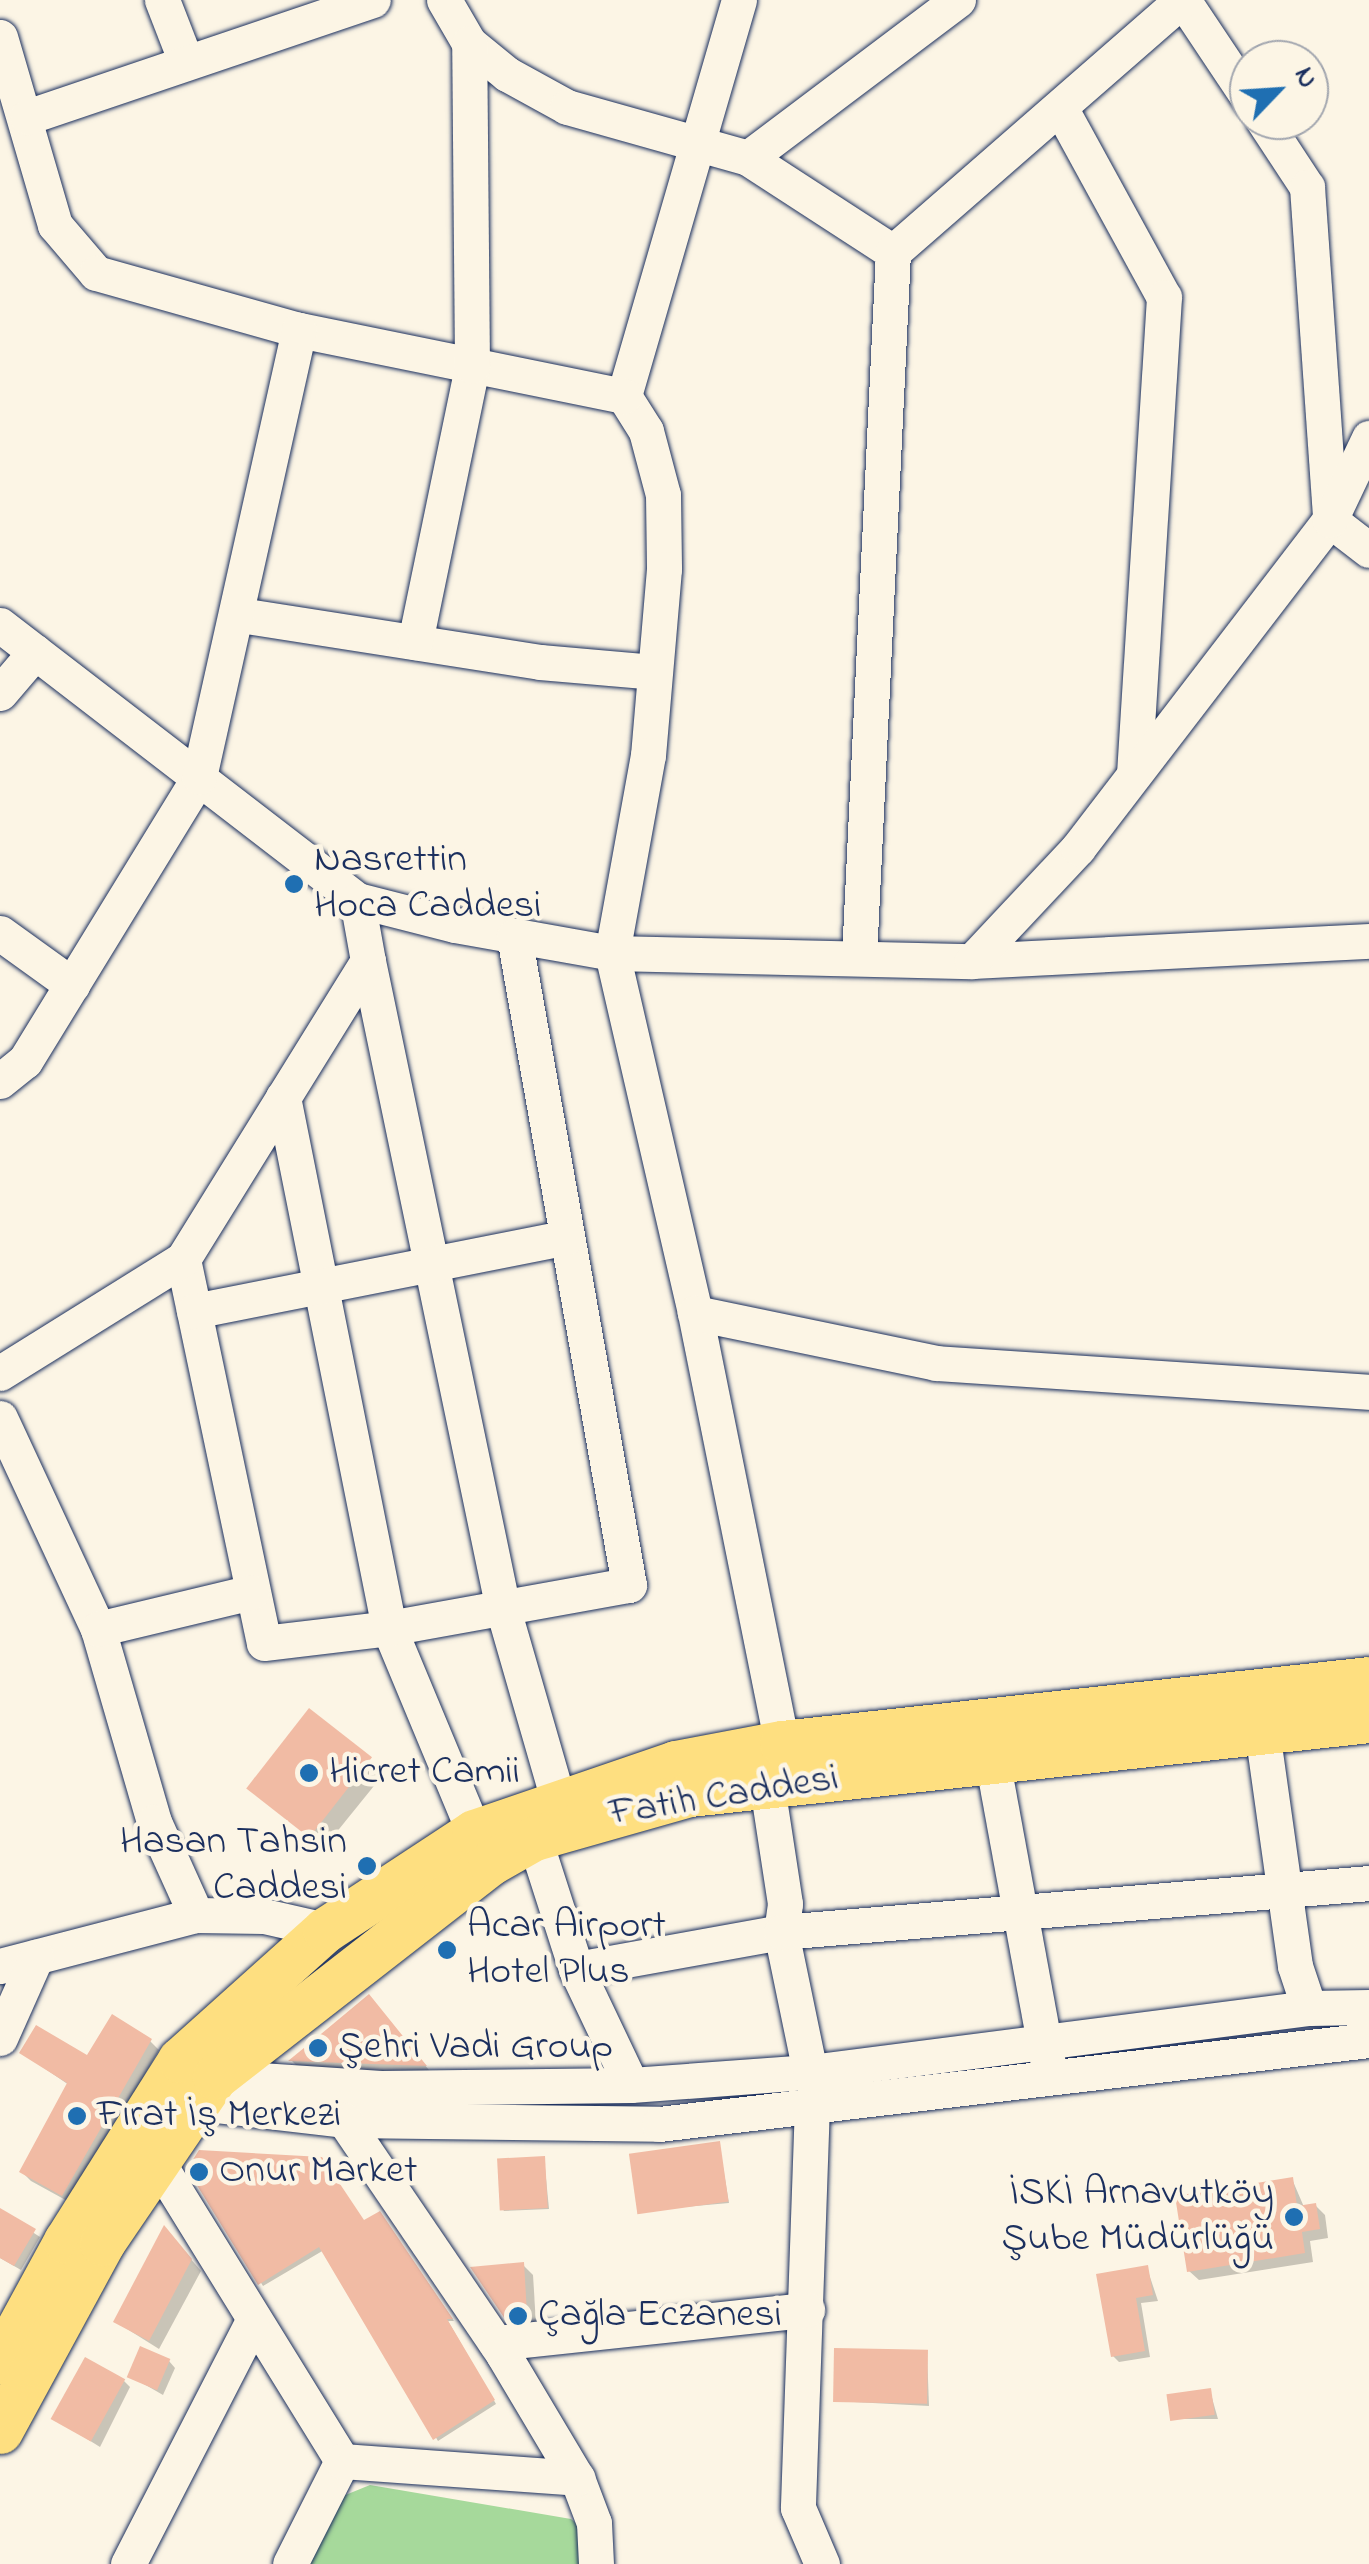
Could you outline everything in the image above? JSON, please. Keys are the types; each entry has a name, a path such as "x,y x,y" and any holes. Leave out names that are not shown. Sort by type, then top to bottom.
{"main road":[{"name":"Fatih Caddesi","path":"0,2362 66,2241 187,2085 326,1930 474,1832 558,1798 675,1763 782,1743 1369,1679"},
{"name":"Fatih Caddesi","path":"0,2431 155,2158 187,2085 490,1863 534,1838 690,1794 1369,1720"}],"street":[{"path":"162,0 186,62"},
{"path":"27,117 186,62 302,11 373,0"},
{"path":"444,0 469,43 507,74 567,107 699,148 748,158 892,252"},
{"path":"624,396 699,148 738,0"},
{"path":"748,158 958,0"},
{"path":"859,957 892,252 1062,111 1182,0 1229,70"},
{"path":"0,37 27,117 55,225 96,274 299,330 624,396 646,431 662,495 654,672 648,755 612,952 696,1313 782,1743"},
{"path":"416,642 472,366 469,43"},
{"path":"1062,111 1164,297 1134,773"},
{"path":"1276,140 1307,187 1330,520 1369,550"},
{"path":"0,1081 25,1061 199,777 240,615 299,330"},
{"path":"972,961 1078,848 1330,520 1369,438"},
{"path":"240,615 654,672"},
{"path":"0,625 358,900 514,936 612,952 972,961 1369,941"},
{"path":"0,693 35,652"},
{"path":"358,900 503,1609 558,1798"},
{"path":"0,933 72,985"},
{"path":"183,1259 264,1643 389,1628 629,1586 514,936"},
{"path":"0,1372 183,1259 368,961"},
{"path":"283,1097 389,1628 474,1832"},
{"path":"194,1310 568,1237"},
{"path":"696,1313 936,1363 1369,1392"},
{"path":"0,1418 98,1629 154,1822 196,1915"},
{"path":"98,1629 252,1592"},
{"path":"1262,1731 1282,1892 1308,2008"},
{"path":"992,1759 1048,2058"},
{"path":"767,1786 784,1904 780,1932 811,2088 798,2508 822,2564"},
{"path":"534,1838 576,1970 630,2085"},
{"path":"576,1970 780,1932 1369,1883"},
{"path":"0,1966 196,1915 264,1916 326,1930"},
{"path":"0,2038 36,1958"},
{"path":"1048,2058 1308,2008 1363,2024"},
{"path":"187,2085 344,2120 659,2124 811,2088 1363,2024"},
{"path":"187,2085 811,2088"},
{"path":"344,2120 496,2344 576,2478 594,2523 596,2564"},
{"path":"155,2158 252,2323 342,2461"},
{"path":"496,2344 807,2310"},
{"path":"128,2564 252,2323"},
{"path":"342,2461 576,2478"},
{"path":"290,2564 342,2461"}],"green space":[{"path":"370,2485 571,2519 578,2525 584,2564 309,2564 343,2496"}],"building":[{"name":"Hicret Camii","path":"309,1708 372,1757 309,1838 246,1788"},
{"path":"369,1994 427,2066 288,2061 321,2034"},
{"path":"112,2014 152,2039 62,2196 19,2172 67,2083 19,2053 36,2025 87,2055"},
{"path":"720,2141 728,2201 637,2214 629,2154"},
{"path":"199,2150 322,2157 364,2220 380,2211 453,2319 447,2319 495,2400 433,2440 319,2247 258,2285 187,2169"},
{"path":"545,2156 548,2208 500,2210 497,2159"},
{"path":"1293,2177 1297,2206 1316,2203 1320,2229 1302,2232 1305,2253 1187,2272 1175,2196"},
{"path":"0,2208 36,2229 14,2266 0,2258"},
{"path":"164,2225 192,2259 149,2341 113,2322"},
{"path":"524,2262 527,2314 505,2319 470,2267"},
{"path":"1148,2265 1153,2295 1136,2298 1145,2351 1111,2357 1096,2274"},
{"path":"140,2346 170,2359 157,2390 127,2377"},
{"path":"834,2348 928,2350 927,2404 833,2402"},
{"path":"85,2357 125,2379 91,2441 51,2419"},
{"path":"1211,2388 1215,2415 1170,2421 1166,2394"}],"place":[{"name":"Nasrettin Hoca Caddesi","path":"294,884"},
{"name":"Hicret Camii","path":"309,1773"},
{"name":"Hasan Tahsin Caddesi","path":"367,1866"},
{"name":"Acar Airport Hotel Plus","path":"447,1950"},
{"name":"Şehri Vadi Group","path":"318,2048"},
{"name":"Fırat İş Merkezi","path":"77,2116"},
{"name":"Onur Market","path":"199,2172"},
{"name":"İSKİ Arnavutköy Şube Müdürlüğü","path":"1294,2217"},
{"name":"Çağla Eczanesi","path":"518,2316"}]}
